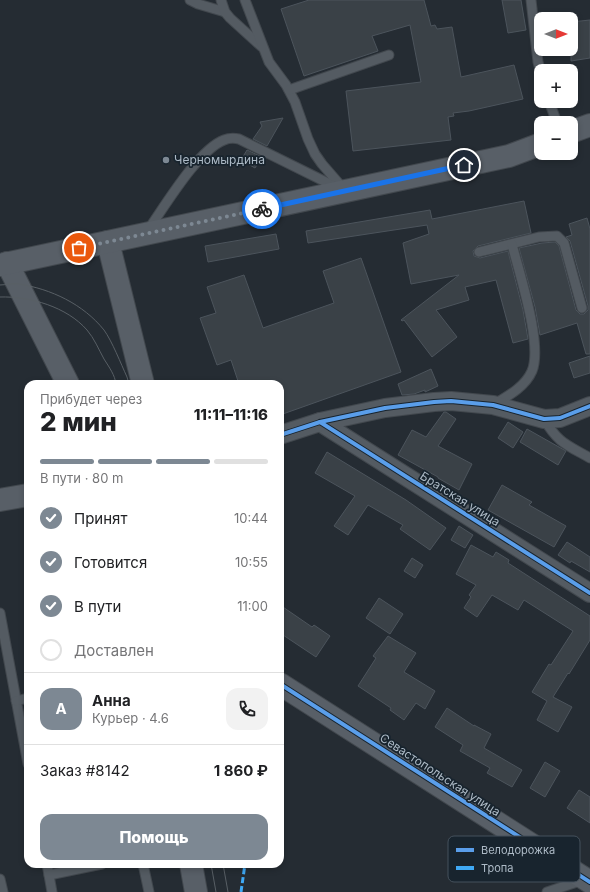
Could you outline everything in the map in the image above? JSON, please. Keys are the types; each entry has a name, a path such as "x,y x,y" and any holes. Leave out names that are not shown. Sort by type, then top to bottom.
{"street":[{"path":"578,129 590,125"},
{"path":"66,380 4,264 509,156 534,147"},
{"path":"108,242 142,380"},
{"path":"284,433 320,422 386,408 434,402 451,401 494,405 544,419 560,418 590,406"},
{"name":"Братская улица","path":"320,422 590,592"},
{"path":"0,500 24,496"},
{"name":"Севастопольская улица","path":"284,687 517,836"},
{"path":"192,868 196,892"}],"lane":[{"path":"190,0 225,12 264,48"},
{"path":"222,0 225,12"},
{"path":"245,0 269,62 289,90 315,154 345,191"},
{"path":"531,0 539,64"},
{"path":"289,90 389,55"},
{"path":"144,235 196,163 208,150 220,142 231,138 240,139 345,191"},
{"path":"479,252 548,236 558,236 564,243 582,308"},
{"path":"494,405 521,386 532,370 535,354 534,328 512,244"},
{"path":"544,419 558,439 590,458"},
{"path":"0,612 24,743"},
{"path":"16,701 24,699"},
{"path":"48,868 52,892"},
{"path":"49,874 81,868"},
{"path":"144,868 149,892"},
{"path":"0,879 3,892"},
{"path":"550,891 587,881"}],"building":[{"path":"309,0 424,0 431,26 435,25 437,29 452,27 461,77 514,65 523,99 453,113 454,116 448,117 451,140 353,151 346,91 421,82 410,25 372,36 378,51 304,76 281,9"},
{"path":"502,0 521,0 526,30 508,33"},
{"path":"590,20 590,58 571,61 571,56 578,56 578,21"},
{"path":"283,118 267,146 253,139 262,126 260,122"},
{"path":"247,150 262,157 255,168 241,160"},
{"path":"524,201 531,233 478,246 473,251 474,256 480,258 508,251 523,310 528,339 513,343 496,280 465,287 469,300 436,310 457,337 432,357 404,320 401,320 459,275 411,284 403,243 429,234 427,225 308,243 306,231 430,210 432,219"},
{"path":"587,218 590,229 590,354 586,354 577,323 540,335 535,307 519,248 555,242 559,246 576,310 580,314 584,314 588,310 588,306 570,241 566,237 572,235 569,224"},
{"path":"276,234 279,249 208,262 205,246"},
{"path":"361,258 401,372 284,414 284,380 238,380 231,360 217,365 200,318 216,313 207,287 244,275 263,328 334,303 323,271"},
{"path":"590,356 590,373 574,378 569,363"},
{"path":"431,369 438,386 425,392 425,390 414,394 402,395 398,384"},
{"path":"444,412 456,419 438,446 472,464 459,490 398,455 412,430 426,437"},
{"path":"508,422 523,432 513,448 498,438"},
{"path":"527,429 566,451 558,465 520,442"},
{"path":"327,452 406,500 446,528 430,550 400,529 403,525 368,505 348,535 334,526 355,496 315,473"},
{"path":"502,485 532,502 529,505 566,526 554,547 488,510"},
{"path":"459,526 473,535 465,548 451,540"},
{"path":"567,542 590,557 590,572 571,561 570,563 558,555"},
{"path":"471,545 493,557 496,552 509,560 508,563 590,616 590,640 553,697 572,707 558,732 537,720 547,701 532,692 549,664 551,665 573,631 524,600 518,610 492,595 477,617 464,608 471,597 469,595 476,585 456,574"},
{"path":"412,558 423,565 415,578 404,571"},
{"path":"379,598 403,614 390,634 366,618"},
{"path":"284,608 312,627 314,625 330,636 316,657 284,636"},
{"path":"388,636 416,653 404,672 435,691 425,709 416,703 404,720 390,710 391,708 358,686 376,658 373,656"},
{"path":"447,708 474,726 491,734 484,748 522,770 512,787 487,773 490,768 460,751 463,745 435,727"},
{"path":"545,762 560,771 545,797 530,788"},
{"path":"579,790 590,797 590,823 567,808"}],"tram line":[{"path":"0,285 19,284 31,286 66,299 76,305 96,321 104,330 113,346 128,380"},
{"path":"0,297 23,298 47,304 59,309 79,322 94,340 113,374 115,380"},
{"path":"212,868 216,892"},
{"path":"224,868 228,892"}],"marked path":[{"path":"241,892 244,868"}],"cycle path":[{"path":"284,434 320,422 385,408 434,402 451,401 493,405 544,419 560,418 590,406"},
{"path":"320,422 590,593"},
{"path":"284,687 518,836"},
{"path":"580,876 590,882"}],"way so far":[{"path":"79,248 262,209"}],"place":[{"name":"Черномырдина","path":"166,160"}],"route":[{"path":"262,209 464,165"}]}
